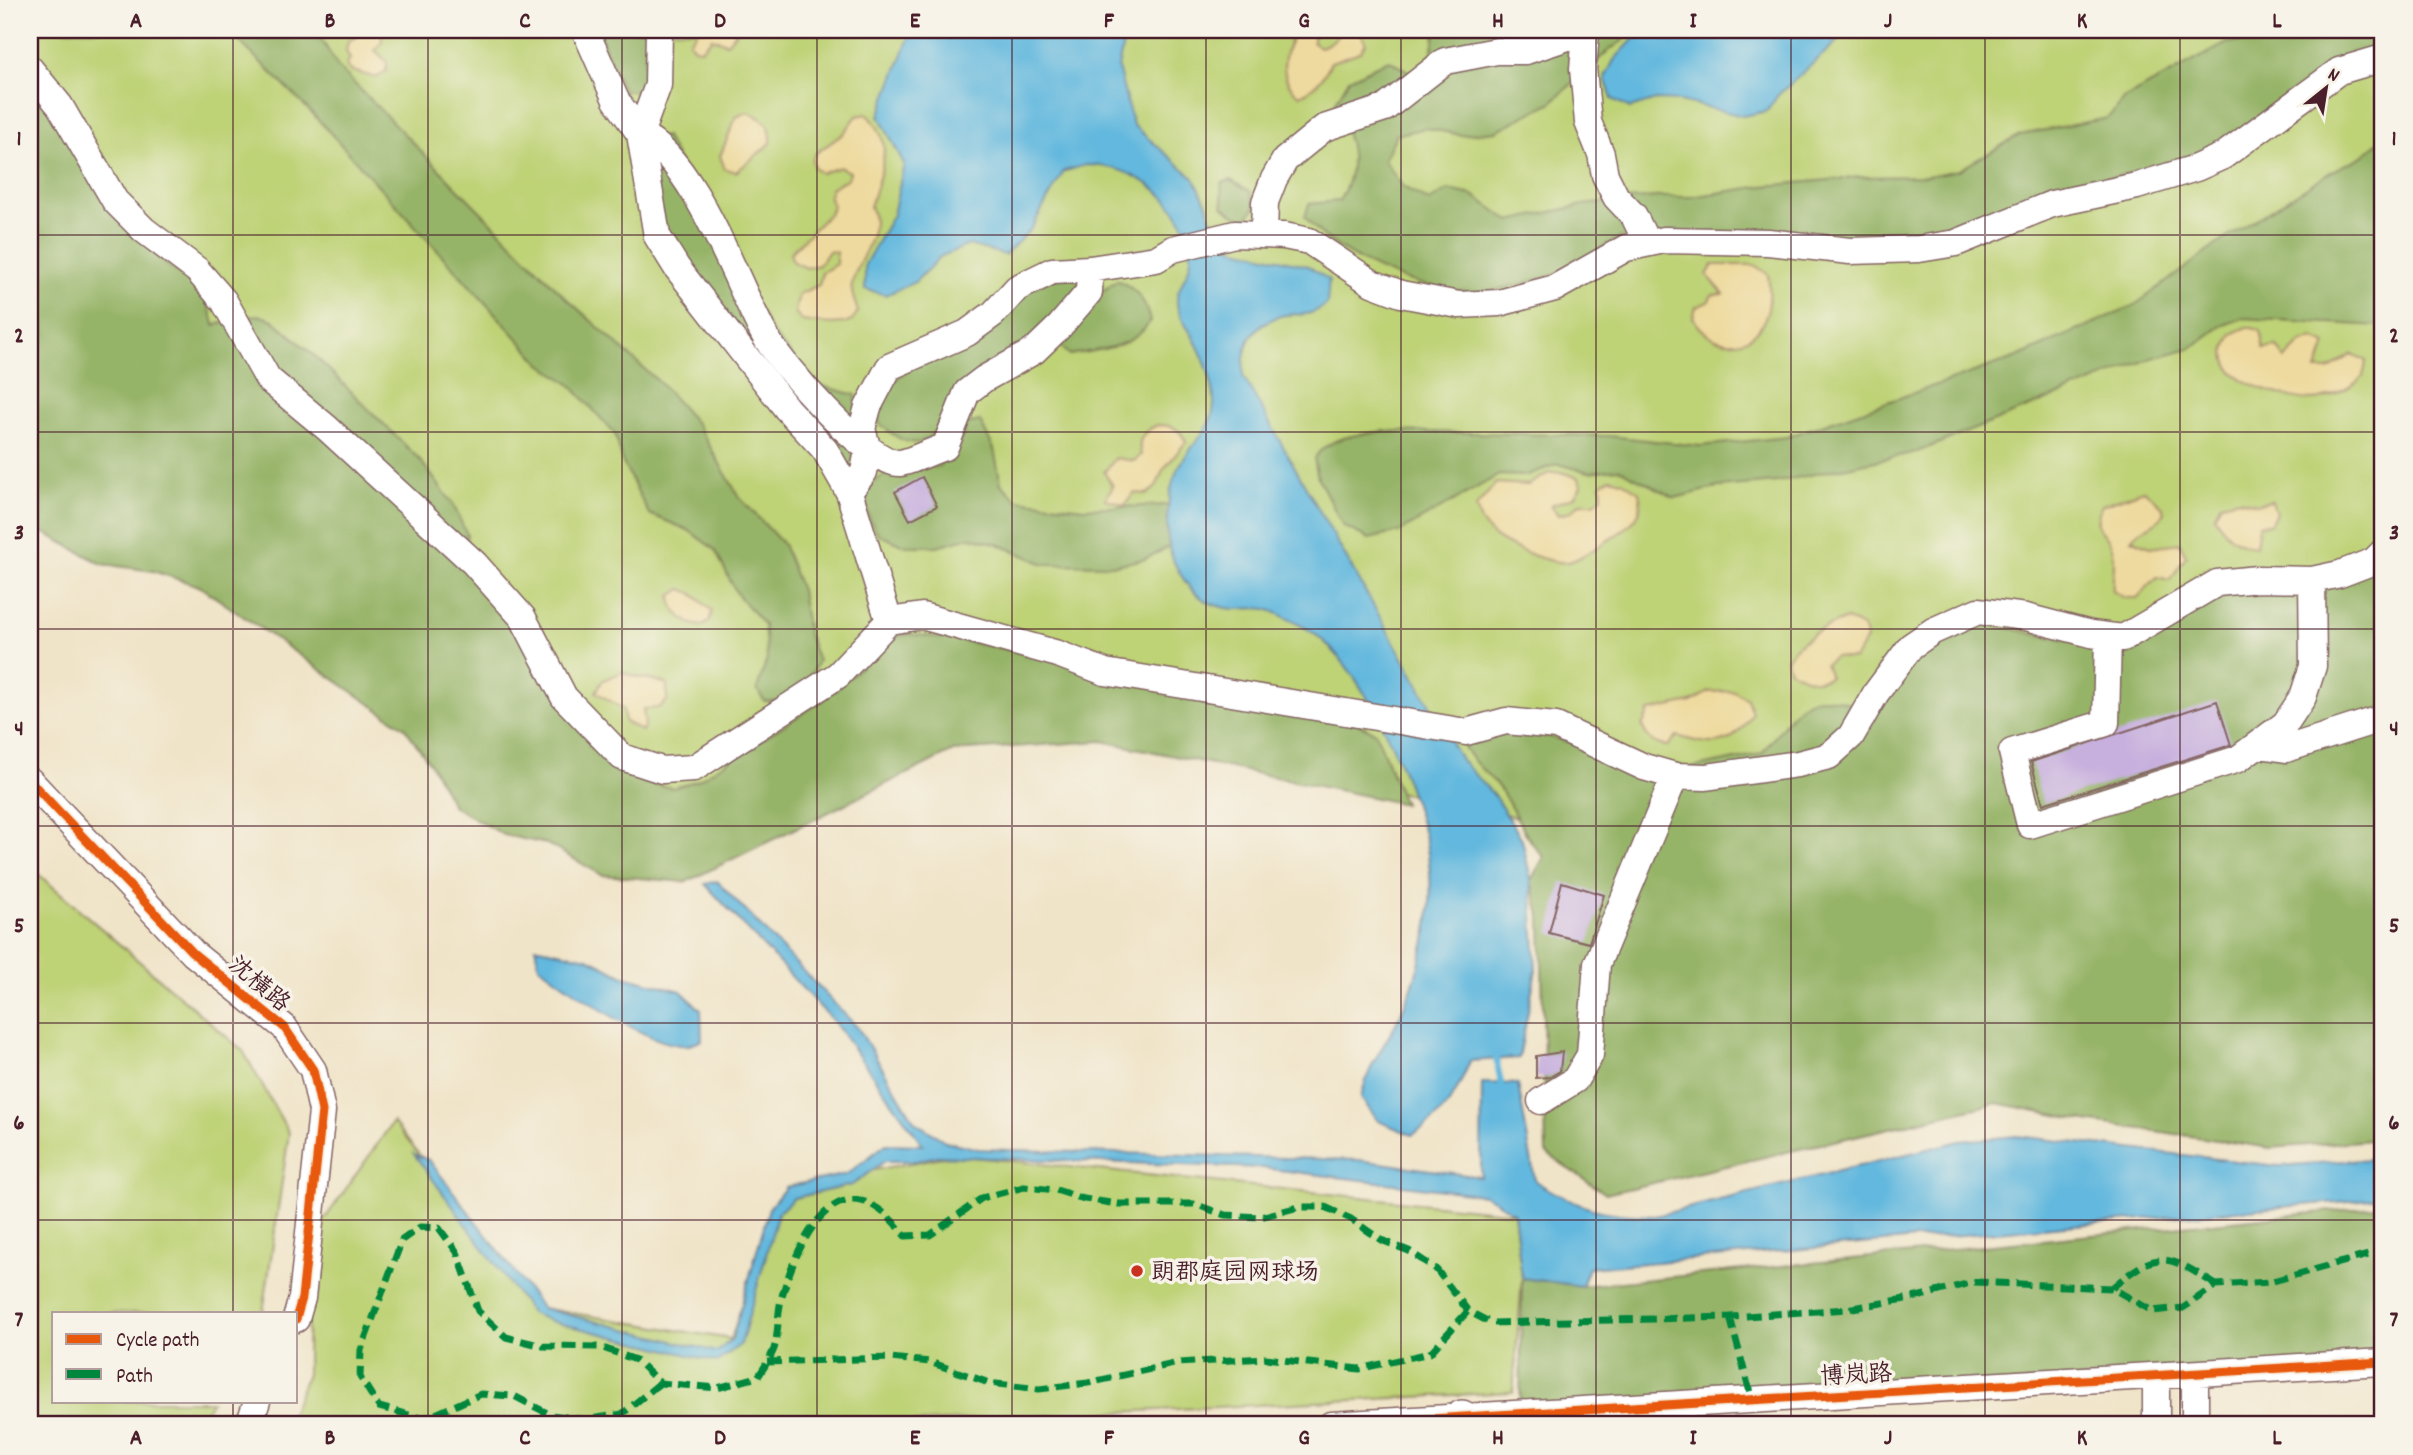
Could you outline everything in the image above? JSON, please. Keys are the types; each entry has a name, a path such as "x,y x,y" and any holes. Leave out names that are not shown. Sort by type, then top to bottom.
{"street":[{"path":"585,30 616,100 640,134 657,236 677,268 787,409 825,450 849,492 889,621"},
{"path":"640,134 658,85 659,30"},
{"path":"1264,235 1265,202 1274,179 1285,160 1324,128 1385,108 1445,61 1497,51 1525,51 1587,30 1583,69 1588,122 1605,175 1616,197 1634,216 1647,243"},
{"path":"849,492 864,472 868,450 862,429 868,407 889,367 967,333 993,314 1017,288 1052,271 1090,269 1156,258 1173,249 1234,234 1264,235 1309,241 1371,283 1401,294 1459,305 1499,303 1555,288 1626,248 1664,240 1738,241 1850,251 1919,249 1956,243 2052,204 2137,186 2196,168 2222,156 2339,71 2383,58"},
{"path":"30,69 60,106 115,201 144,230 197,270 224,301 268,379 327,428 474,563 523,618 564,697 622,757 662,770 694,768 838,675 889,621 922,616 1058,654 1105,673 1466,732 1506,721 1556,726 1644,767 1675,776 1732,773 1798,764 1829,755 1851,736 1876,693 1911,646 1933,631 1978,611 2026,617 2123,638 2217,583 2312,580 2363,566 2374,561 2383,552"},
{"path":"640,134 654,141 676,167 718,236 765,337 837,423 882,459 901,463 945,447 968,391 1034,351 1060,326 1089,292 1090,269"},
{"path":"2108,636 2106,723 2012,752 2030,825 2238,759 2285,724 2303,697 2313,666 2312,580"},
{"path":"2260,744 2286,749 2383,718"},
{"path":"1541,1101 1575,1080 1590,1055 1597,964 1675,776"},
{"name":"沈横路","path":"30,781 194,954 284,1027 313,1070 322,1111 302,1298 298,1312"},
{"name":"博岚路","path":"1331,1425 1461,1421 2383,1362"},
{"path":"2194,1425 2195,1374"},
{"path":"2156,1376 2156,1425"},
{"path":"249,1425 257,1402"}],"green space":[{"path":"30,30 2383,30 2383,621 1536,821 1103,730 956,741 681,870 360,523 30,101"},
{"path":"220,30 316,30 338,67 565,297 661,384 697,424 739,497 783,544 801,590 808,634 818,661 804,685 790,696 764,701 757,689 767,659 764,625 737,594 715,550 688,530 649,514 623,463 615,434 571,385 541,364 313,114 234,36"},
{"path":"598,30 647,30 644,82 637,92 623,90"},
{"path":"1435,30 1638,30 1608,51 1552,102 1496,131 1461,135 1425,128 1396,135 1384,160 1403,187 1429,201 1448,190 1473,195 1510,221 1583,205 1655,197 1691,197 1763,186 1861,177 1927,176 1959,170 2020,135 2108,118 2125,98 2227,43 2257,41 2273,30 2383,30 2383,46 2218,145 2158,167 2073,186 1984,217 1945,235 1870,241 1630,234 1610,242 1575,265 1555,274 1502,289 1472,292 1427,285 1381,270 1338,247 1305,217 1309,204 1339,201 1346,188 1350,175 1351,152 1335,103 1349,79 1389,60 1415,75 1431,55"},
{"path":"30,81 152,250 162,261 198,288 210,309 214,325 258,315 273,320 318,359 420,460 453,504 467,535 463,562 514,622 611,758 643,782 673,788 698,780 822,701 893,638 908,634 961,640 1359,724 1376,733 1404,804 1102,741 953,751 686,882 602,875 547,844 504,835 453,806 431,765 405,728 199,586 153,571 102,564 39,530 30,514"},
{"path":"665,136 772,333 818,385 856,395 853,461 847,467 667,239 642,145"},
{"path":"2383,138 2383,324 2379,326 2243,318 2221,326 2191,348 2152,358 1917,452 1777,482 1719,487 1675,498 1619,469 1589,472 1558,464 1525,476 1499,475 1399,532 1369,539 1343,526 1318,478 1314,458 1328,445 1346,437 1385,431 1609,436 1700,446 1787,437 2017,357 2135,305 2223,240 2334,170 2363,156"},
{"path":"1230,180 1250,191 1255,207 1246,219 1234,215 1223,206 1221,183"},
{"path":"1055,277 1082,277 1052,332 1032,349 971,379 961,390 936,431 926,440 914,443 899,438 879,423 884,396 902,374 1024,293"},
{"path":"1117,280 1139,296 1150,321 1135,337 1125,342 1070,355 1059,345 1100,293"},
{"path":"980,421 994,449 1001,484 1018,500 1083,508 1170,505 1167,530 1171,546 1145,559 1115,565 1044,564 998,544 970,537 937,546 906,546 879,535 870,521 864,494 872,484 897,470 939,466 961,439 966,424"},
{"path":"2383,569 2383,1139 2271,1148 2086,1121 1997,1103 1606,1194 1546,1153 1541,919 1531,880 1544,857 1526,834 1502,792 1465,748 1461,740 1474,718 1642,760 1691,768 1761,754 1796,711 1816,698 1830,698 1872,712 1931,647 1946,636 1977,624 1996,625 2069,640 2135,640 2160,632 2211,602 2236,591"},
{"path":"30,867 243,1051 289,1133 263,1312 52,1312 52,1402 211,1402 201,1417 200,1425 30,1425"},
{"name":"朗郡庭园网球场","path":"393,1122 542,1308 731,1339 755,1264 786,1187 953,1155 1514,1213 1522,1278 1513,1392 863,1425 287,1425 307,1374 308,1243"},
{"path":"2383,1206 2383,1362 1520,1413 1522,1278 1582,1286"}],"sand":[{"path":"353,30 381,30 382,42 375,50 387,62 386,71 376,78 349,70 346,64 350,59 346,51 348,41 356,37"},
{"path":"698,30 738,30 727,43 712,38 702,49 694,48 689,42"},
{"path":"1297,30 1325,30 1313,36 1313,43 1320,47 1346,32 1361,33 1366,43 1360,52 1331,62 1319,82 1300,95 1288,81 1284,65 1288,47"},
{"path":"747,112 766,123 771,143 736,172 725,169 720,156 736,117"},
{"path":"867,114 882,136 884,158 870,207 874,227 872,236 852,284 852,294 858,311 852,321 846,323 802,321 795,312 799,294 819,285 822,273 836,264 836,252 829,251 819,265 807,268 793,262 790,253 829,214 833,206 829,196 831,188 848,178 850,172 840,167 821,173 814,168 812,160 816,153 843,134 857,116"},
{"path":"1713,265 1754,265 1768,274 1770,297 1767,313 1759,330 1750,337 1740,341 1719,340 1709,335 1693,317 1696,307 1708,302 1712,295 1724,294 1707,275"},
{"path":"2247,327 2260,330 2264,349 2277,347 2285,359 2301,343 2313,338 2326,344 2317,370 2328,370 2353,354 2366,361 2364,374 2346,389 2313,400 2266,390 2243,379 2226,361 2226,350 2232,334"},
{"path":"1157,425 1175,428 1186,442 1163,470 1156,487 1147,494 1134,493 1125,505 1105,499 1113,486 1104,472 1116,458 1134,461 1141,455 1142,437"},
{"path":"1561,472 1579,478 1581,486 1574,497 1551,505 1558,515 1570,512 1580,503 1594,503 1602,497 1601,484 1611,478 1622,481 1639,492 1640,505 1636,518 1605,543 1568,562 1550,560 1526,552 1503,542 1484,526 1476,507 1496,483 1528,485 1549,473"},
{"path":"2144,490 2162,506 2164,513 2157,522 2131,539 2150,547 2180,543 2186,556 2170,580 2157,577 2137,598 2125,598 2113,591 2113,551 2099,526 2099,514 2102,505"},
{"path":"2240,499 2256,504 2272,501 2276,513 2270,524 2259,525 2256,546 2232,537 2214,516 2221,503"},
{"path":"681,589 692,593 712,611 709,622 702,626 696,625 677,612 671,596"},
{"path":"1847,619 1863,628 1867,639 1854,659 1835,657 1825,664 1830,677 1819,680 1804,678 1790,670 1786,659 1799,645 1821,630"},
{"path":"622,672 667,684 667,701 658,708 643,709 645,723 642,731 625,722 623,709 596,692 603,680"},
{"path":"1734,691 1747,699 1752,713 1745,725 1729,739 1712,743 1677,736 1668,746 1652,740 1642,726 1649,711 1691,702 1709,692"}],"water":[{"path":"912,30 1126,30 1118,68 1133,125 1194,178 1207,204 1213,230 1233,248 1308,266 1329,280 1327,304 1312,313 1275,318 1258,328 1248,341 1243,376 1461,760 1494,795 1522,839 1531,880 1536,970 1519,1058 1470,1061 1448,1104 1424,1128 1412,1135 1378,1121 1361,1098 1370,1069 1412,988 1422,956 1429,917 1430,886 1426,841 1404,774 1376,713 1359,684 1340,658 1320,638 1270,610 1225,608 1206,601 1185,581 1171,552 1167,515 1174,479 1183,460 1206,429 1214,402 1212,384 1204,359 1178,309 1178,294 1191,261 1187,235 1180,218 1156,190 1141,179 1106,167 1087,165 1064,171 1031,229 1005,255 969,245 941,256 915,282 886,295 865,289 865,264 893,215 904,164 879,116"},
{"path":"1642,30 1850,30 1778,95 1767,111 1743,116 1680,101 1656,100 1630,108 1612,99 1605,78 1614,60"},
{"path":"717,881 858,1028 915,1122 945,1141 978,1149 1359,1160 1481,1177 1482,1083 1518,1084 1535,1181 1579,1204 1620,1214 1655,1216 1960,1141 2017,1136 2279,1166 2383,1158 2383,1198 1589,1268 1582,1286 1522,1278 1514,1213 1485,1195 1262,1168 936,1156 917,1161 885,1161 852,1185 794,1198 778,1213 741,1344 717,1362 550,1321 531,1313 414,1154 429,1160 542,1308 717,1352 732,1339 769,1208 786,1187 847,1174 886,1144 923,1145 834,1022 705,884"},
{"path":"535,947 588,958 624,976 681,991 701,1010 702,1040 689,1045 671,1044 632,1028 589,1002 539,966"}],"building":[{"path":"922,477 937,506 910,520 895,492"},
{"path":"2217,701 2231,745 2043,804 2031,762"},
{"path":"1562,882 1604,895 1589,943 1549,933"},
{"path":"1562,1052 1560,1071 1550,1077 1536,1078 1536,1056"}],"waterway":[{"path":"1495,1054 1503,1092"}],"marked path":[{"path":"660,1383 622,1414 585,1420 551,1415 514,1396 481,1394 424,1419 379,1407 360,1377 361,1350 402,1240 420,1227 439,1228 457,1252 478,1311 506,1337 543,1346 600,1347 636,1360 660,1383 717,1388 758,1377 774,1349 780,1303 790,1271 813,1227 827,1210 844,1201 862,1201 883,1212 905,1236 930,1235 982,1198 1024,1187 1056,1190 1084,1199 1118,1204 1194,1204 1225,1215 1260,1217 1299,1207 1325,1207 1351,1219 1381,1240 1409,1251 1436,1269 1468,1311 1491,1323 1730,1317 1847,1309 1917,1297 1974,1282 2112,1288"},
{"path":"2216,1285 2186,1267 2163,1260 2141,1266 2112,1288 2152,1311 2183,1308 2216,1285 2269,1282 2383,1251"},
{"path":"767,1362 890,1358 930,1362 989,1383 1039,1389 1088,1383 1178,1363 1266,1358 1359,1369 1430,1353 1468,1311"},
{"path":"1730,1317 1752,1400"}],"cycle path":[{"path":"30,781 194,954 284,1027 313,1070 322,1111 302,1298 298,1312"},
{"path":"1331,1425 2383,1362"}],"place":[{"name":"朗郡庭园网球场","path":"1137,1271"}]}
